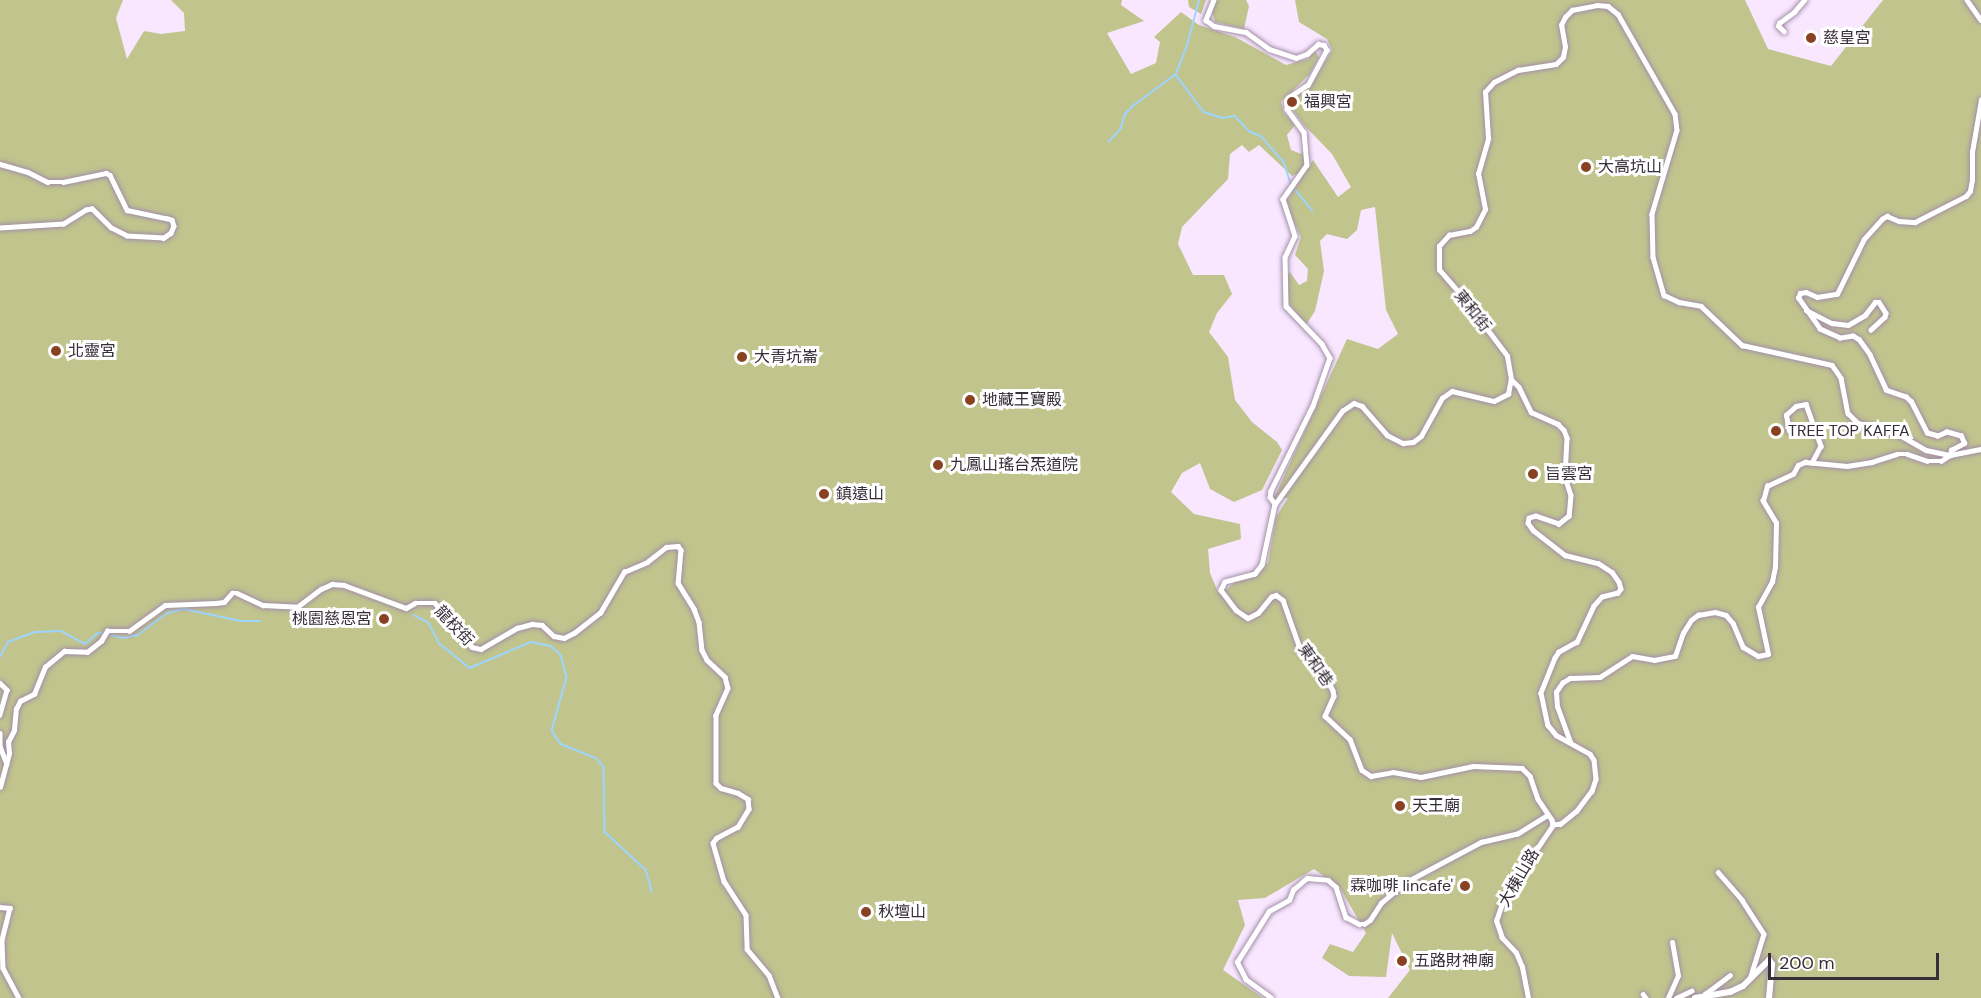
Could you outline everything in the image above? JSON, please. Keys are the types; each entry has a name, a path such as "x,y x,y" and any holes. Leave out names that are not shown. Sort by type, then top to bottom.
{"street":[{"path":"1214,0 1206,20 1214,26 1245,32 1269,49 1296,58 1307,54 1318,44 1324,45 1328,50 1308,85 1290,97 1287,103 1287,110 1304,132 1307,165 1283,199 1295,236 1288,247 1284,264 1286,306 1322,344 1330,358 1313,405 1271,490 1270,497 1275,504 1346,406 1358,403 1386,435 1403,443 1413,442 1421,436 1442,398 1452,392 1461,392 1494,401 1508,394 1511,379"},
{"path":"1784,32 1778,26 1779,22 1794,12 1804,0"},
{"path":"1967,0 1981,20"},
{"name":"東和街","path":"1511,379 1507,356 1439,270 1439,246 1449,235 1470,231 1476,227 1485,209 1478,174 1488,138 1485,92 1494,82 1518,70 1556,64 1563,57 1565,47 1561,25 1565,17 1572,10 1608,6 1618,14 1675,114 1675,138 1652,214 1653,257 1664,295 1679,302 1701,306 1742,345 1832,364 1841,378 1848,413 1858,423 1900,435 1926,450 1950,455"},
{"path":"1950,455 1951,450 1964,443 1961,436 1947,432 1938,436 1927,433 1911,402 1906,397 1886,390 1870,355 1859,339 1830,335 1820,329 1803,309 1798,298 1800,293 1824,297 1837,294 1864,238 1882,219 1887,216 1906,222 1915,222 1966,196 1970,191 1972,152 1981,100"},
{"path":"0,164 28,172 39,180 48,182 105,173 110,175 127,210 172,220 174,226 171,233 164,238 127,236 111,228 93,209 86,210 64,224 0,228"},
{"path":"1803,309 1832,324 1848,325 1865,315 1875,302 1879,302 1886,317 1871,330"},
{"path":"1271,998 1246,980 1237,962 1269,911 1289,900 1293,890 1307,878 1328,880 1336,888 1346,917 1359,924 1364,924 1370,920 1381,903 1406,882 1481,842 1517,834 1548,815 1553,825 1561,824 1577,811 1592,791 1596,779 1594,760 1590,754 1556,735 1548,725 1541,693 1559,652 1577,642 1594,606 1602,597 1618,593 1621,590 1620,582 1598,563 1565,555 1533,530 1528,523 1528,518 1536,516 1559,524 1569,516 1571,495 1565,477 1567,438 1564,430 1558,424 1531,412 1519,387 1511,379"},
{"path":"1789,431 1786,415 1796,406 1806,404 1821,446 1812,463"},
{"path":"1570,742 1557,707 1556,692 1562,683 1570,678 1600,677 1632,656 1654,660 1675,656 1690,620 1698,615 1715,612 1726,615 1733,623 1743,648 1758,656 1768,654 1758,608 1772,582 1776,523 1763,501 1763,494 1767,486 1793,474 1798,465 1812,463 1847,465 1907,454 1927,461 1941,461 1950,455 1981,449"},
{"name":"東和巷","path":"1275,504 1262,565 1255,574 1225,582 1221,590 1236,610 1248,618 1258,613 1271,597 1276,595 1283,600 1301,651 1323,671 1333,691 1334,696 1325,716 1350,739 1362,771 1371,777 1394,772 1421,777 1473,766 1522,768 1530,776 1538,799 1548,815"},
{"name":"龍校街","path":"0,787 9,753 8,742 14,730 16,709 20,701 34,694 45,667 64,651 87,652 101,641 107,631 129,631 165,605 224,602 232,593 237,593 263,605 297,607 332,584 344,585 406,608 415,603 435,603 472,647 481,650 517,628 532,624 542,625 554,636 564,638 574,633 600,613 624,572 647,562 666,547 678,546 681,550 678,583 694,609 702,650 707,660 724,677 728,688 716,715 716,783 721,788 748,799 748,809 738,827 717,838 713,843 724,881 746,915 747,950 769,975 778,998"},
{"path":"0,683 7,690 0,716"},
{"path":"0,733 0,746 7,764"},
{"name":"大棟山路","path":"1528,998 1522,967 1516,953 1502,938 1496,921 1502,904 1553,825"},
{"path":"1718,872 1742,900 1764,934 1748,981"},
{"path":"0,908 9,908 2,941 3,968 20,998"},
{"path":"1668,998 1678,976 1672,943"},
{"path":"1695,998 1730,992 1748,981 1769,960 1772,964 1769,998"},
{"path":"1705,997 1705,994 1730,975"},
{"path":"1676,998 1690,991"}],"green space":[{"path":"0,0 123,0 116,18 127,59 144,31 161,34 185,31 184,13 171,0 1122,0 1121,5 1144,21 1107,33 1131,74 1156,63 1160,42 1154,37 1181,12 1199,25 1235,37 1286,65 1308,59 1315,51 1319,57 1309,75 1281,102 1284,113 1295,125 1287,135 1291,150 1301,154 1304,150 1309,155 1301,172 1292,176 1259,145 1249,152 1242,145 1230,154 1228,179 1182,227 1178,244 1193,275 1224,275 1232,294 1217,313 1209,332 1228,357 1235,400 1252,422 1277,442 1282,450 1262,490 1234,502 1210,489 1200,463 1182,473 1171,492 1194,514 1240,524 1241,539 1208,549 1210,573 1218,592 1227,589 1239,578 1268,563 1276,517 1288,498 1274,498 1347,339 1378,349 1398,334 1386,310 1375,207 1361,210 1357,230 1347,239 1327,234 1320,241 1324,271 1315,311 1306,325 1288,302 1286,277 1290,272 1299,285 1307,281 1308,269 1295,255 1301,237 1285,203 1313,160 1338,197 1351,187 1332,154 1304,125 1290,106 1295,95 1312,84 1332,50 1327,39 1299,22 1295,0 1745,0 1768,49 1831,66 1883,0 1981,0 1981,998 1388,998 1410,970 1392,933 1386,977 1349,976 1322,958 1330,944 1353,952 1366,933 1340,888 1314,869 1265,898 1238,900 1245,925 1223,970 1263,998 0,998"},
{"path":"1188,0 1206,0 1201,14 1189,7"},
{"path":"1216,0 1246,0 1249,6 1244,29 1215,22 1212,12"}],"waterway":[{"path":"1109,142 1121,128 1125,114 1176,74 1188,42 1199,0"},
{"path":"1176,75 1204,112 1222,118 1235,116 1249,131 1261,136 1284,162 1291,183"},
{"path":"1295,189 1313,211"},
{"path":"108,634 123,638 138,635 167,613 184,609 241,621 260,621"},
{"path":"414,615 429,623 439,643 470,668 531,642 551,646 561,655 567,677 552,731 561,744 596,758 604,767 605,832 646,870 652,891"},
{"path":"0,657 8,642 36,632 61,631 85,644 98,633 102,633"}],"place":[{"name":"慈皇宮","path":"1811,38"},
{"name":"福興宮","path":"1292,102"},
{"name":"大高坑山","path":"1586,167"},
{"name":"北靈宮","path":"56,351"},
{"name":"大青坑崙","path":"742,357"},
{"name":"地藏王寶殿","path":"970,400"},
{"name":"TREE TOP KAFFA","path":"1776,431"},
{"name":"九鳳山瑤台炁道院","path":"938,465"},
{"name":"旨雲宮","path":"1533,474"},
{"name":"鎮遠山","path":"824,494"},
{"name":"桃園慈恩宮","path":"384,619"},
{"name":"天王廟","path":"1400,806"},
{"name":"霖咖啡 lincafe'","path":"1465,886"},
{"name":"秋壇山","path":"866,912"},
{"name":"五路財神廟","path":"1402,961"}]}
